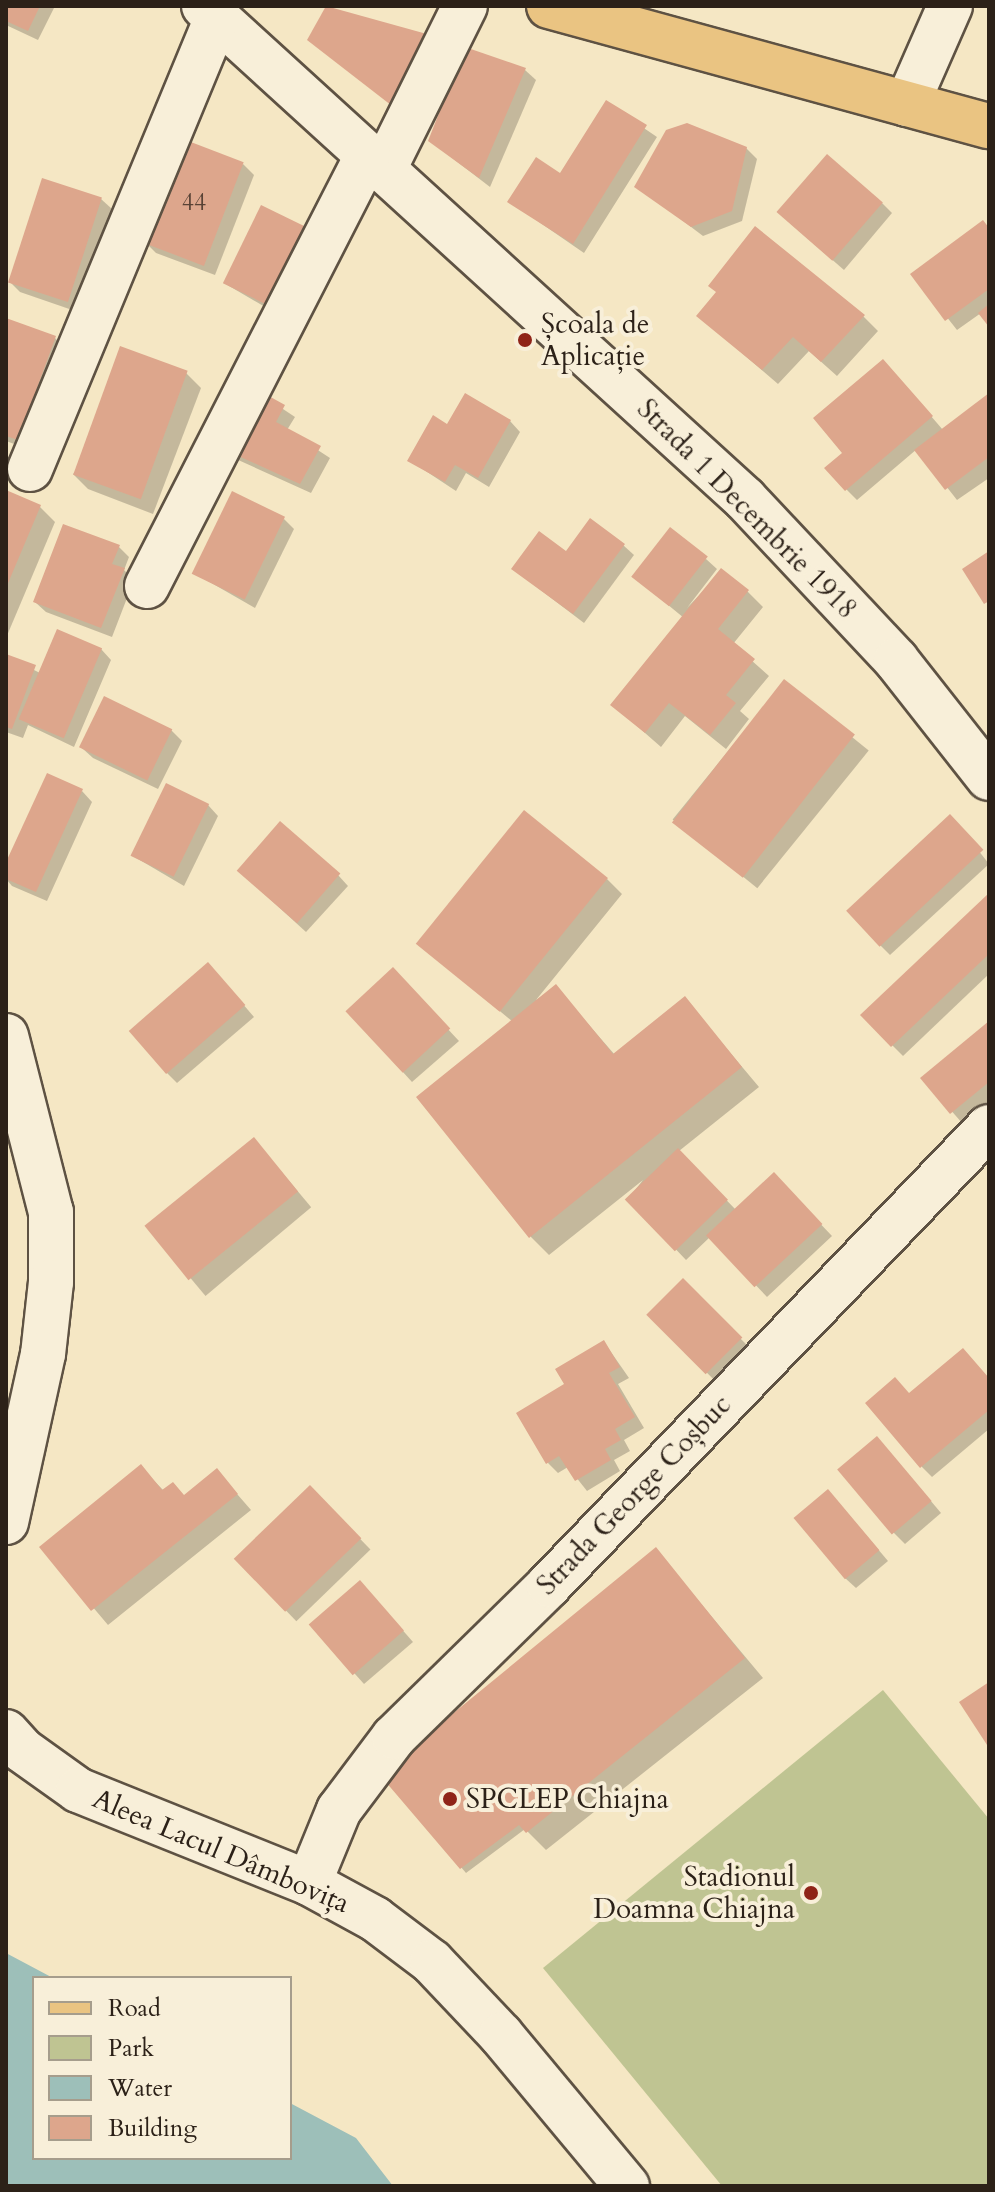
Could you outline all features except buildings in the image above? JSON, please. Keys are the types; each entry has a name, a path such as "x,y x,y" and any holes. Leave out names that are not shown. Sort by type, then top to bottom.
{"main road":[{"path":"549,6 989,126"}],"street":[{"path":"147,586 376,162 465,6"},
{"path":"907,104 950,6"},
{"path":"30,469 222,10"},
{"name":"Strada 1 Decembrie 1918","path":"222,10 270,65 745,499 896,660 989,778"},
{"path":"6,1036 51,1212 51,1282 43,1354 6,1522"},
{"name":"Strada George Coșbuc","path":"309,1883 339,1810 394,1737 549,1585 989,1127"},
{"name":"Aleea Lacul Dâmbovița","path":"6,1732 22,1750 78,1790 309,1883 375,1919 432,1962 501,2035 627,2186"}],"green space":[{"name":"Stadionul Doamna Chiajna","path":"883,1690 989,1819 989,2186 722,2186 543,1968"}],"water":[{"path":"6,1953 49,1976 32,1976 32,2160 292,2160 292,2104 356,2138 393,2186 6,2186"}],"place":[{"name":"Școala de Aplicație","path":"525,340"},
{"name":"SPCLEP Chiajna","path":"450,1799"},
{"name":"Stadionul Doamna Chiajna","path":"811,1893"}]}
